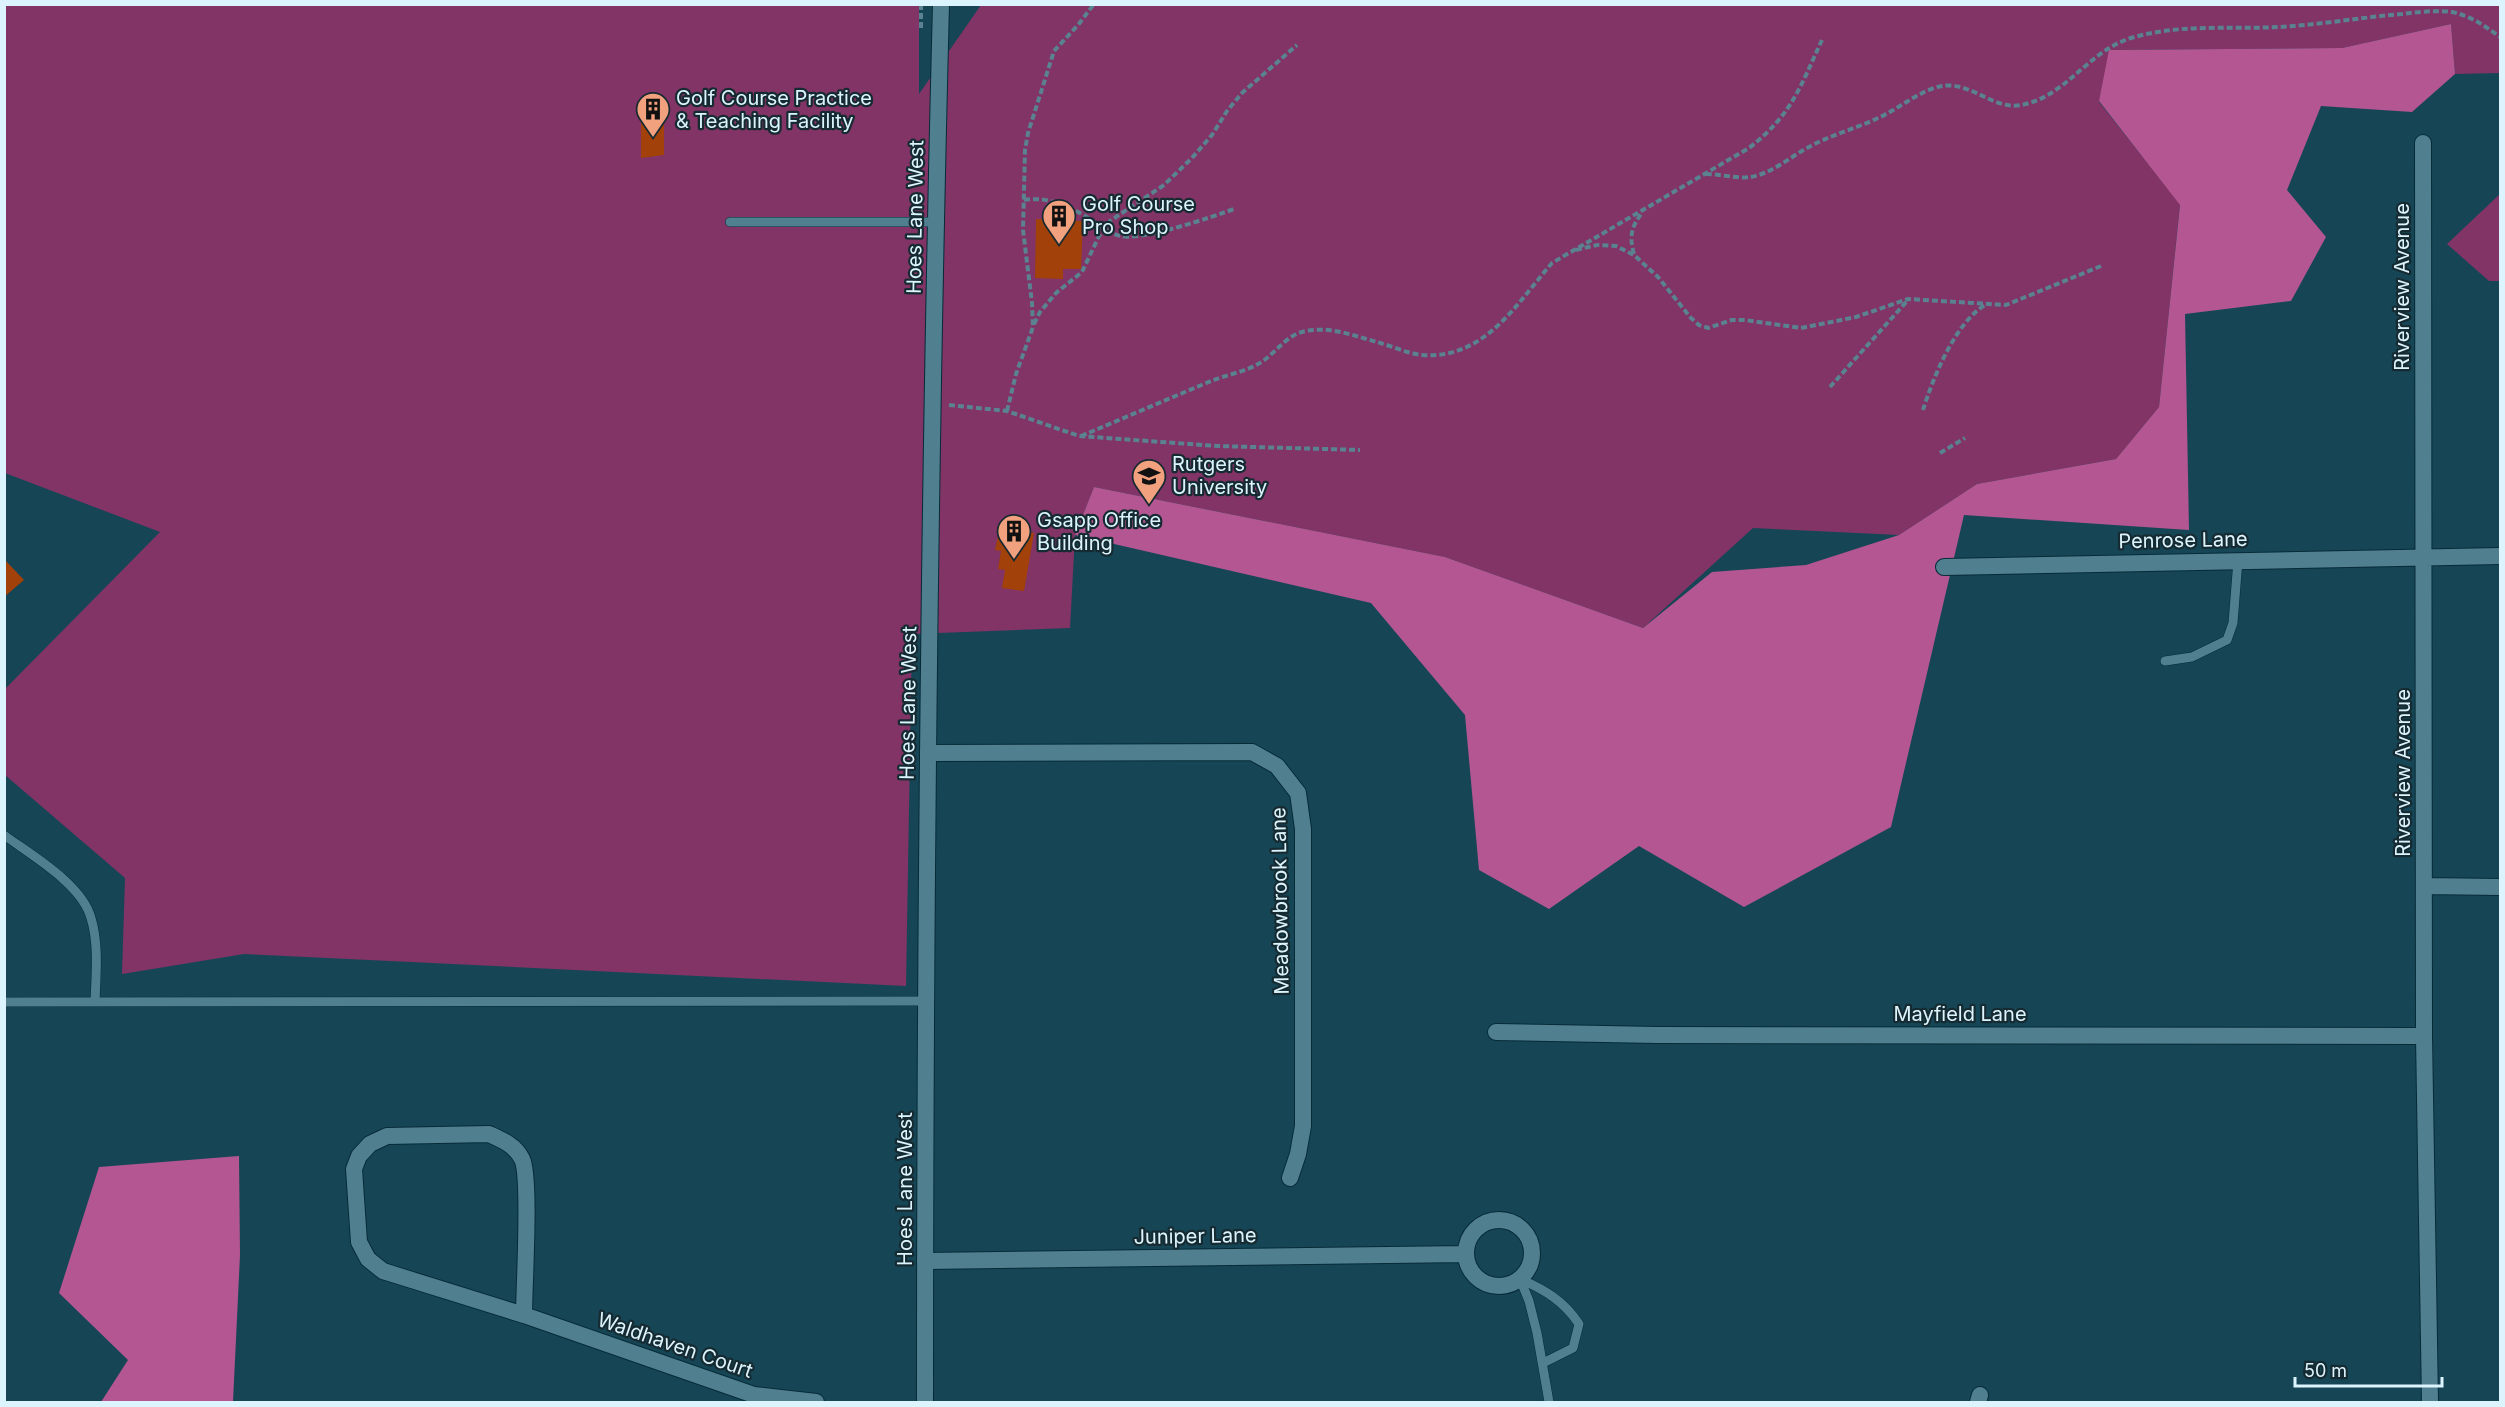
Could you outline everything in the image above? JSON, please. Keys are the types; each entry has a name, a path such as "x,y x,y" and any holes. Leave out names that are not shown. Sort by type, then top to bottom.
{"street":[{"name":"Hoes Lane West","path":"925,1402 928,753 935,222 941,4"},
{"name":"Riverview Avenue","path":"2423,143 2424,1036 2430,1402"},
{"name":"Penrose Lane","path":"1944,567 2500,556"},
{"name":"Meadowbrook Lane","path":"928,753 1252,752 1277,766 1298,793 1304,829 1303,1126 1298,1154 1290,1178"},
{"path":"2425,886 2500,887"},
{"name":"Mayfield Lane","path":"1496,1032 1658,1035 2424,1036"},
{"name":"Waldhaven Court","path":"524,1315 525,1182 522,1159 509,1143 489,1134 387,1136 370,1144 359,1155 354,1169 359,1242 368,1259 383,1270 524,1315 754,1395 816,1402"},
{"path":"1490,1220 1511,1221 1529,1237 1533,1251 1530,1265 1520,1279 1504,1286 1490,1286 1470,1271 1465,1248 1470,1234 1477,1226 1490,1220"},
{"name":"Juniper Lane","path":"925,1261 1466,1254"}],"lane":[{"path":"730,222 785,220 935,222"},
{"path":"2165,661 2192,657 2227,640 2233,623 2238,560"},
{"path":"4,835 64,880 80,895 91,915 96,938 96,1002"},
{"path":"4,1002 926,1000"},
{"path":"1520,1279 1548,1292 1569,1309 1580,1324 1573,1348 1543,1363"},
{"path":"1520,1279 1529,1301 1549,1402"}],"path":[{"path":"1033,327 1023,230 1025,150 1028,133 1048,63 1054,51 1078,26 1094,4"},
{"path":"1705,174 1749,177 1767,172 1809,147 1880,117 1912,97 1936,87 1951,84 1970,88 1994,100 2017,106 2039,101 2063,86 2107,47 2166,30 2200,26 2261,28 2294,26 2427,12 2452,12 2473,19 2500,37"},
{"path":"1081,436 1214,380 1261,363 1290,338 1304,331 1343,332 1419,355 1441,355 1472,346 1492,333 1518,307 1552,263 1749,148 1778,123 1798,93 1822,40"},
{"path":"1007,411 1016,374 1040,312 1056,293 1082,272 1104,228 1110,221 1164,185 1192,159 1242,93 1297,45"},
{"path":"1024,200 1052,201 1076,210 1122,237 1135,237 1198,222 1234,209"},
{"path":"1634,255 1630,242 1632,229 1644,210"},
{"path":"1572,251 1597,245 1616,246 1634,255 1658,277 1691,318 1699,325 1708,328 1744,320 1785,328 1801,328 1856,317 1908,299 2006,305 2101,266"},
{"path":"1830,387 1908,299"},
{"path":"1923,410 1942,363 1974,312 1986,305"},
{"path":"933,404 1007,411 1081,436 1217,446 1360,450"},
{"path":"1940,453 1965,438"}],"shaded area":[{"name":"Rutgers University","path":"2500,4 2500,73 2455,74 2451,24 2342,48 2110,50 2099,102 2180,204 2159,407 2116,459 1977,484 1899,535 1753,528 1643,628 1445,557 1094,487 1075,535 1070,628 912,634 906,986 244,954 122,974 125,878 5,775 5,689 160,532 5,473 4,5 919,5 919,94 981,5"},
{"path":"2451,24 2455,74 2412,112 2321,106 2287,190 2326,237 2291,301 2185,314 2189,530 1964,515 1891,827 1744,907 1639,846 1549,909 1479,870 1465,715 1371,603 1075,535 1094,487 1445,557 1643,628 1712,572 1806,565 1899,535 1977,484 2116,459 2159,407 2180,205 2099,101 2109,50 2342,48"},
{"path":"2500,194 2500,281 2489,281 2447,244"},
{"path":"239,1156 240,1255 233,1402 101,1402 128,1360 59,1293 99,1167"}],"building":[{"name":"Golf Course Practice & Teaching Facility","path":"641,121 664,121 664,155 641,158"},
{"name":"Golf Course Pro Shop","path":"1036,219 1083,221 1081,269 1063,269 1063,279 1035,278"},
{"name":"Gsapp Office Building","path":"1018,530 1034,533 1024,591 1002,588 1005,570 998,569 1001,551 995,550 998,536 1016,539"},
{"path":"4,559 24,580 4,597"}],"place":[{"name":"Golf Course Practice & Teaching Facility","path":"653,138"},
{"name":"Golf Course Pro Shop","path":"1059,245"},
{"name":"Rutgers University","path":"1149,505"},
{"name":"Gsapp Office Building","path":"1014,560"}]}
